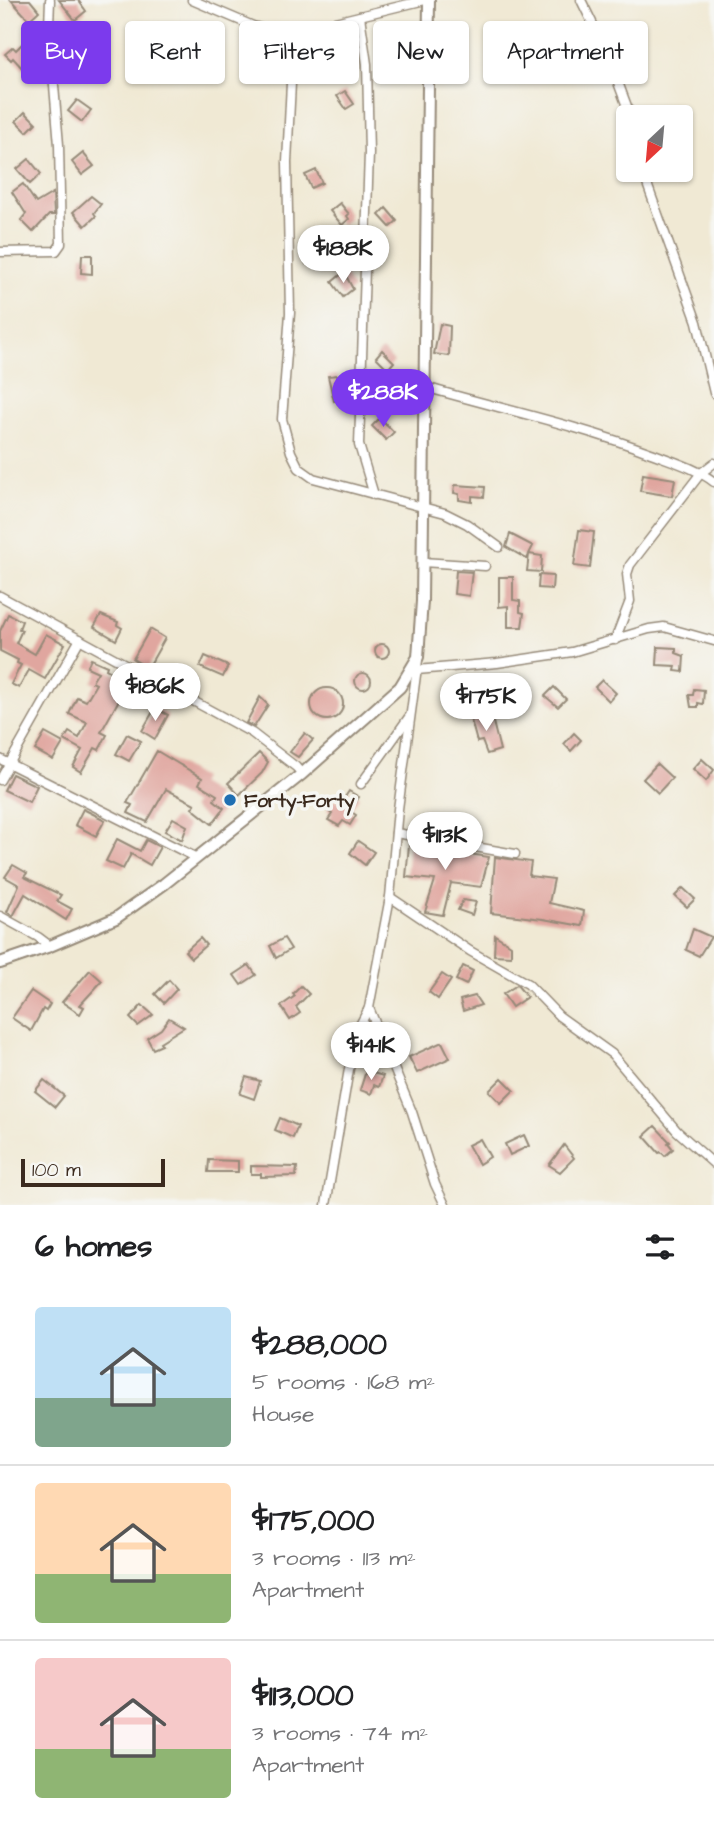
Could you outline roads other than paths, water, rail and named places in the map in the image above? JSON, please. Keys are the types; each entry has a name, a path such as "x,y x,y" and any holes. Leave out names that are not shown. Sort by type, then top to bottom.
{"street":[{"path":"0,251 45,252 56,250 61,244 59,145 48,26 50,0"},
{"path":"192,0 241,21"},
{"path":"326,1205 349,1069 360,1025 369,1008 390,897 417,670 425,387 427,0 339,21"},
{"path":"581,0 607,53 626,105"},
{"path":"360,16 367,64 369,153 359,445 374,495"},
{"path":"291,84 288,162 290,313 282,419 290,452 299,468 313,478 445,513 467,524 499,547"},
{"path":"646,182 697,322 714,393"},
{"path":"425,387 555,421 629,444 701,473 714,482"},
{"path":"615,640 629,601 627,574 630,565 701,473 714,463"},
{"path":"422,562 485,566"},
{"path":"0,596 252,733 302,774"},
{"path":"417,670 497,663 572,652 664,627 714,641"},
{"path":"0,780 79,639"},
{"path":"0,963 50,946 116,918 197,858 302,774 400,687 418,657"},
{"path":"361,784 411,715"},
{"path":"0,759 197,858"},
{"path":"396,833 515,854"},
{"path":"390,897 470,951 528,984 559,1016 612,1054 677,1130 714,1164"},
{"path":"0,916 50,946"},
{"path":"369,1008 412,1112 435,1184 445,1205"}],"place":[{"name":"Forty-Forty","path":"230,800"}]}
